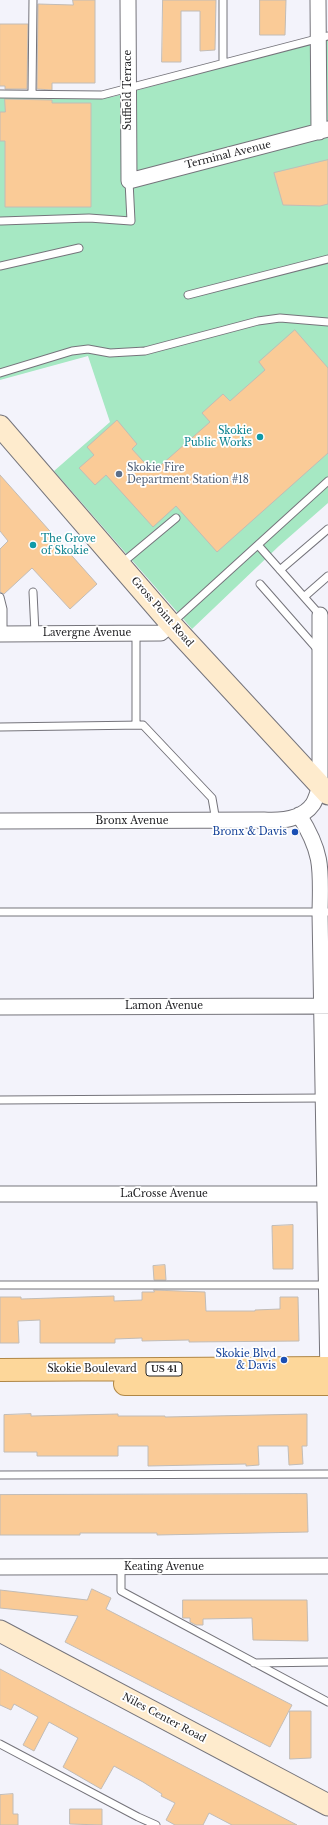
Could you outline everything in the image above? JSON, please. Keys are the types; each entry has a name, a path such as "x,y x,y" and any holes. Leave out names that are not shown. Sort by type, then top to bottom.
{"main road":[{"name":"Gross Point Road","path":"0,426 171,624 324,790"},
{"name":"Skokie Boulevard","path":"0,1370 328,1368"},
{"name":"Skokie Boulevard","path":"0,1385 328,1384"},
{"name":"Niles Center Road","path":"0,1631 328,1804"}],"street":[{"name":"Suffield Terrace","path":"128,0 129,181"},
{"path":"318,0 323,37 324,131"},
{"name":"Terminal Avenue","path":"129,181 324,131"},
{"path":"320,614 324,790"},
{"name":"Lavergne Avenue","path":"2,634 161,633 171,624"},
{"name":"Bronx Avenue","path":"0,821 281,821 299,815 312,804 324,790"},
{"name":"Bronx Avenue","path":"264,820 294,808 324,790"},
{"path":"299,815 311,833 320,862 324,912 328,1380"},
{"name":"Lamon Avenue","path":"0,1007 325,1006"},
{"name":"LaCrosse Avenue","path":"0,1194 326,1194"},
{"name":"Keating Avenue","path":"0,1567 328,1566"}],"lane":[{"path":"32,94 33,0"},
{"path":"223,0 223,63"},
{"path":"0,94 102,94 323,37"},
{"path":"1,221 88,218 131,221 129,181"},
{"path":"0,266 79,248"},
{"path":"188,295 328,259"},
{"path":"0,373 72,351 88,349 110,353 145,351 258,321 280,318 328,322"},
{"path":"171,624 328,481"},
{"path":"120,565 176,518"},
{"path":"280,570 328,529"},
{"path":"258,545 320,614"},
{"path":"304,597 328,576"},
{"path":"260,584 320,653"},
{"path":"33,592 35,633"},
{"path":"0,597 3,609 2,634"},
{"path":"136,633 136,725"},
{"path":"0,727 143,725 212,798 216,821"},
{"path":"0,912 324,912"},
{"path":"0,1100 326,1098"},
{"path":"0,1285 327,1284"},
{"path":"0,1475 328,1474"},
{"path":"121,1567 121,1591 252,1663 328,1702"},
{"path":"252,1663 328,1662"},
{"path":"0,1744 131,1814 156,1825"}],"green space":[{"path":"328,39 328,503 279,546 192,629 54,471 110,422 88,356 0,380 0,98 112,97"}],"building":[{"path":"73,0 95,0 95,83 52,83 52,90 37,89 38,4 73,5"},
{"path":"163,0 216,0 215,50 200,51 200,11 181,11 181,62 162,62"},
{"path":"260,0 286,0 285,35 260,35"},
{"path":"0,24 28,24 27,89 5,89 5,86 0,86"},
{"path":"5,99 52,100 52,103 91,103 91,207 5,207 5,141 0,141 0,112 5,112"},
{"path":"328,160 328,204 320,206 283,205 274,173"},
{"name":"Skokie Public Works","path":"295,330 328,368 328,453 217,552 176,506 153,527 106,475 95,485 79,468 94,455 87,447 117,420 137,444 132,449 153,472 210,422 202,413 223,394 230,401 265,370 259,362"},
{"name":"The Grove of Skokie","path":"0,475 97,584 70,609 32,568 4,594 0,592 0,549 8,541 0,531"},
{"path":"293,1225 293,1269 273,1269 272,1226"},
{"path":"165,1265 166,1280 154,1280 153,1266"},
{"path":"154,1290 205,1292 206,1311 255,1311 280,1309 280,1297 298,1297 299,1341 189,1342 189,1340 142,1341 142,1338 115,1339 115,1343 40,1343 40,1320 18,1321 19,1343 0,1343 0,1297 21,1297 21,1299 114,1296 114,1301 142,1300 142,1292 154,1292"},
{"path":"31,1414 31,1416 118,1414 118,1416 165,1417 307,1414 307,1446 302,1446 303,1464 289,1465 288,1446 258,1446 259,1465 246,1466 246,1464 148,1466 148,1446 118,1446 118,1456 37,1456 37,1452 4,1452 4,1415"},
{"path":"307,1494 308,1532 157,1535 157,1533 80,1533 80,1535 0,1535 0,1495"},
{"path":"92,1589 111,1598 106,1609 292,1705 270,1747 65,1642 78,1616 0,1608 0,1590 87,1600"},
{"path":"183,1600 307,1600 308,1641 253,1640 252,1618 203,1619 203,1625 196,1625 190,1622 190,1618 183,1618"},
{"path":"0,1669 297,1825 232,1825 209,1813 203,1825 175,1825 166,1820 175,1803 161,1796 162,1794 143,1782 114,1766 101,1789 63,1767 78,1738 49,1722 34,1751 23,1745 38,1717 14,1704 11,1710 0,1705"},
{"path":"290,1711 311,1711 311,1758 290,1759"},
{"path":"13,1794 13,1814 18,1814 18,1825 0,1825 0,1795"},
{"path":"70,1809 102,1809 102,1825 70,1824"}],"place":[{"name":"Skokie Public Works","path":"260,437"},
{"name":"Skokie Fire Department Station #18","path":"119,474"},
{"name":"The Grove of Skokie","path":"33,545"},
{"name":"Bronx & Davis","path":"295,832"},
{"name":"Skokie Blvd & Davis","path":"284,1360"}]}
